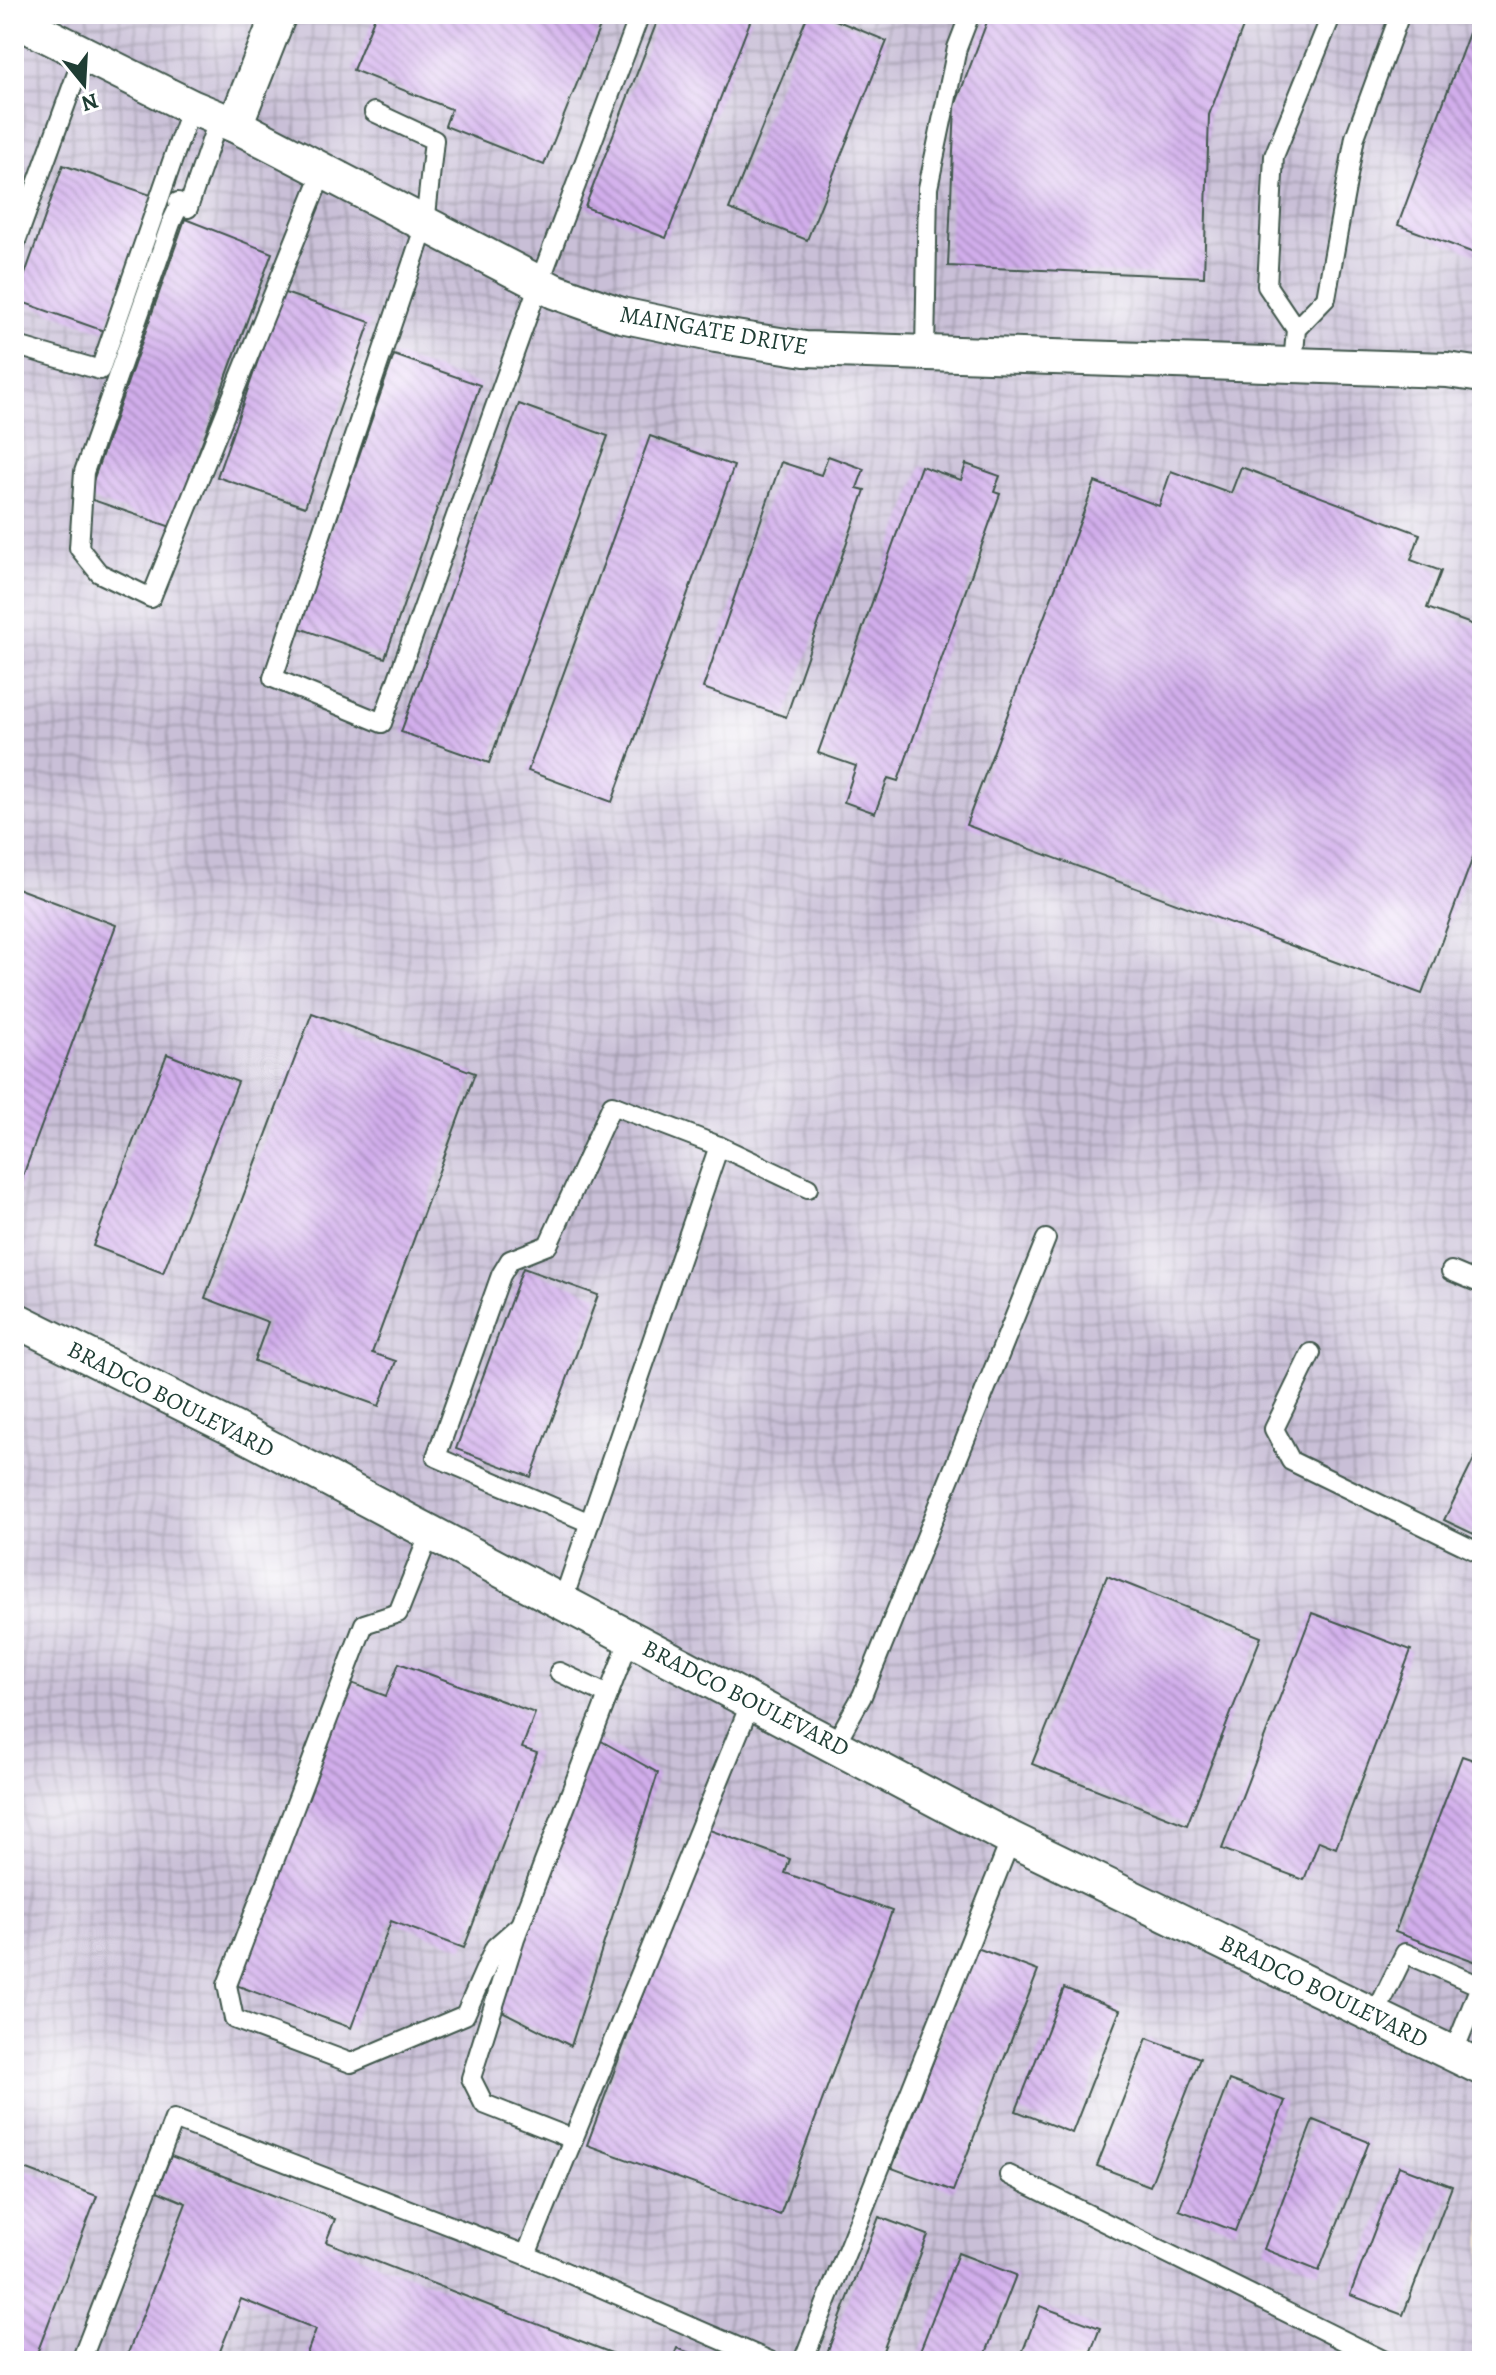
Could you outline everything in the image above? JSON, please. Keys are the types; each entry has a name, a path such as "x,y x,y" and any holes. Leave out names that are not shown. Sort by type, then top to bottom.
{"street":[{"path":"215,117 279,14"},
{"name":"MAINGATE DRIVE","path":"34,22 84,54 323,171 540,281 554,291 621,315 716,335 805,349 1447,370 1482,375"},
{"name":"BRADCO BOULEVARD","path":"14,1319 234,1429 1011,1839 1468,2061"}],"lane":[{"path":"374,112 434,140 425,225 273,678 382,723 540,281 640,14"},
{"path":"925,351 928,188 957,48 970,14"},
{"path":"1293,365 1296,329 1267,286 1274,156 1332,14"},
{"path":"1296,329 1326,298 1355,137 1400,14"},
{"path":"14,247 84,54"},
{"path":"161,194 188,208 215,117"},
{"path":"14,345 100,370 161,194 215,117"},
{"path":"180,204 165,238 84,472 79,548 99,573 151,598 323,171"},
{"path":"590,1523 436,1457 501,1275 510,1260 548,1245 612,1105 719,1146 808,1188"},
{"path":"562,1603 719,1146"},
{"path":"835,1744 862,1696 1046,1239"},
{"path":"1451,1271 1482,1284"},
{"path":"1311,1353 1274,1429 1291,1461 1482,1554"},
{"path":"430,1533 398,1613 364,1624 227,1985 234,2019 351,2063 465,2015 495,1947 520,1925"},
{"path":"573,2139 484,2104 471,2078 520,1925 630,1638"},
{"path":"559,1672 608,1695"},
{"path":"526,2255 751,1702"},
{"path":"803,2361 1011,1839"},
{"path":"1375,2015 1405,1953 1480,1986 1468,2061"},
{"path":"81,2361 174,2119 526,2255 770,2361"},
{"path":"1009,2175 1385,2361"}],"shaded area":[{"path":"14,14 1482,14 1482,2361 14,2361"}],"building":[{"path":"376,14 605,14 544,165 445,126 451,109 353,70"},
{"path":"660,14 739,14 751,19 666,238 585,207"},
{"path":"808,14 821,14 887,41 807,240 729,209"},
{"path":"990,14 1248,14 1209,115 1204,277 948,266 955,106"},
{"path":"1476,14 1482,14 1482,256 1398,225"},
{"path":"63,165 151,195 104,331 16,300"},
{"path":"185,219 272,253 171,527 87,498"},
{"path":"282,292 370,322 305,507 217,477"},
{"path":"394,355 480,385 385,658 299,628"},
{"path":"519,404 608,436 489,763 401,732"},
{"path":"650,436 734,466 612,802 528,771"},
{"path":"828,456 864,469 857,488 865,490 786,717 703,688 781,462 821,475"},
{"path":"966,464 1000,476 994,492 1000,494 898,781 888,778 875,813 844,802 856,766 818,753 921,466 961,480"},
{"path":"1241,467 1420,534 1411,560 1441,571 1427,608 1482,628 1482,833 1422,994 966,825 1095,482 1159,506 1171,471 1231,493"},
{"path":"14,887 116,925 14,1200"},
{"path":"312,1013 475,1073 372,1353 396,1361 379,1406 254,1361 268,1322 205,1298"},
{"path":"167,1054 238,1082 163,1273 93,1246"},
{"path":"523,1268 598,1295 531,1477 456,1449"},
{"path":"1482,1443 1482,1538 1444,1520"},
{"path":"1107,1576 1261,1637 1187,1825 1032,1764"},
{"path":"1312,1613 1411,1650 1336,1848 1319,1841 1304,1880 1222,1849"},
{"path":"399,1663 535,1713 522,1748 537,1753 464,1948 391,1921 351,2028 233,1984 346,1681 386,1696"},
{"path":"596,1738 658,1773 571,2046 494,2007"},
{"path":"1462,1756 1482,1763 1482,1964 1395,1932"},
{"path":"704,1828 790,1859 785,1873 892,1911 780,2215 587,2145"},
{"path":"977,1948 1038,1971 953,2191 892,2168"},
{"path":"1064,1988 1120,2010 1072,2133 1016,2111"},
{"path":"1147,2038 1200,2058 1150,2186 1097,2166"},
{"path":"1229,2080 1285,2101 1235,2231 1179,2210"},
{"path":"1313,2120 1369,2142 1319,2271 1264,2249"},
{"path":"171,2156 335,2219 326,2242 632,2361 318,2361 306,2356 316,2329 241,2299 216,2361 125,2361 186,2203 157,2191"},
{"path":"14,2165 97,2196 34,2361 14,2361"},
{"path":"1399,2166 1452,2186 1403,2315 1350,2295"},
{"path":"879,2217 928,2235 879,2361 850,2361 827,2353"},
{"path":"958,2253 1016,2275 983,2361 916,2361"},
{"path":"1040,2306 1100,2328 1087,2361 1019,2361"},
{"path":"677,2348 710,2361 672,2361"}]}
